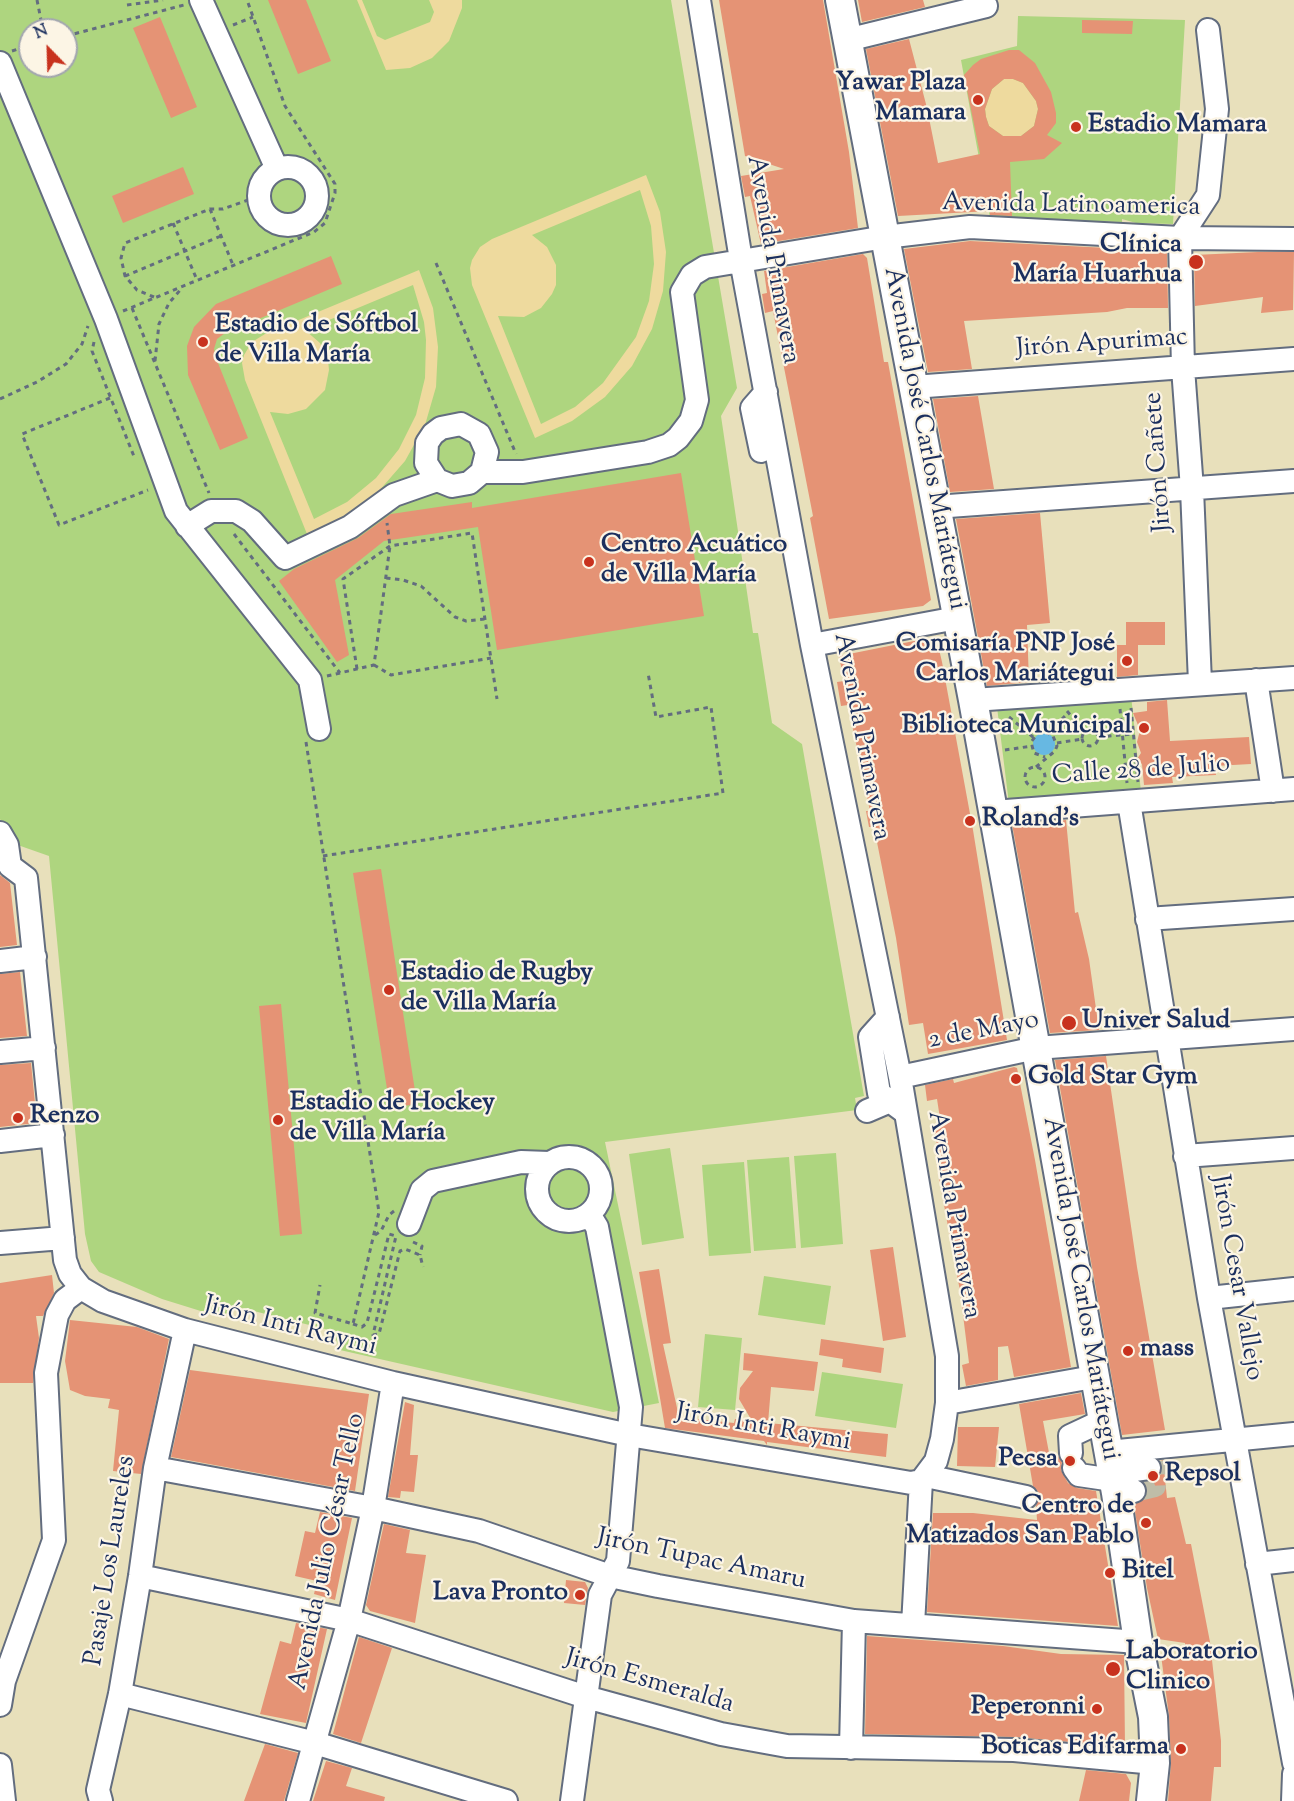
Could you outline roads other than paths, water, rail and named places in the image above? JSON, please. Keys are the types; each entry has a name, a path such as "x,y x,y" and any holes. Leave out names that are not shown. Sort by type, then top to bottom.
{"main road":[{"name":"Avenida José Carlos Mariátegui","path":"840,0 973,700 1093,1377 1117,1478 1138,1642 1153,1717 1155,1763 1151,1801"}],"street":[{"name":"Avenida Primavera","path":"699,0 741,260 807,621 900,1077 887,1108 947,1356 947,1403 936,1461 924,1478 913,1625"},
{"path":"193,2 214,32 277,169"},
{"path":"847,40 986,6"},
{"path":"1180,238 1208,195 1217,109 1208,30"},
{"path":"0,63 97,318 176,512 310,680 312,731"},
{"path":"293,167 308,174 317,188 318,197 313,213 300,223 284,225 268,218 260,204 259,196 264,180 277,169 293,167"},
{"name":"Avenida Latinoamerica","path":"482,472 523,472 648,452 669,445 678,438 691,421 697,400 682,298 684,286 692,275 705,267 885,237 970,227 1180,238 1294,239"},
{"name":"Jirón Cañete","path":"1180,238 1183,368 1192,489 1200,683"},
{"name":"Jirón Apurimac","path":"913,387 1294,359"},
{"path":"451,424 461,424 479,434 487,452 482,472 469,483 461,485 452,486 437,480 426,463 425,453 433,434 451,424"},
{"path":"187,526 211,511 236,511 252,521 285,558 331,538 394,495 437,480"},
{"path":"935,507 1294,480"},
{"path":"812,645 957,618"},
{"path":"973,700 1294,678"},
{"path":"1256,680 1283,790"},
{"name":"Calle 28 de Julio","path":"993,812 1283,790"},
{"name":"Jirón Cesar Vallejo","path":"1134,801 1147,919 1185,1156 1294,1763"},
{"path":"0,833 7,844 5,866 26,878 65,1260 70,1274 81,1288 66,1300 57,1315 46,1372 54,1540 4,1681 0,1705"},
{"path":"1147,919 1294,909"},
{"path":"0,961 35,957"},
{"path":"887,1108 879,1093 870,1037 888,1017"},
{"name":"2 de Mayo","path":"900,1077 1036,1048 1294,1029"},
{"path":"0,1052 44,1048"},
{"path":"0,1141 52,1135"},
{"path":"1185,1156 1294,1148"},
{"path":"573,1157 589,1163 595,1169 599,1176 601,1192 595,1208 589,1214 582,1218 565,1221 549,1215 544,1209 537,1193 537,1185 539,1177 549,1163 557,1159 573,1157"},
{"path":"404,1227 422,1190 433,1181 521,1162 549,1163"},
{"path":"572,1801 600,1595 618,1562 632,1407 597,1227 589,1214"},
{"path":"0,1242 63,1238"},
{"name":"Jirón Inti Raymi","path":"81,1288 103,1301 185,1330 393,1383 629,1435 911,1483 924,1478 1026,1497"},
{"path":"1209,1298 1294,1288"},
{"name":"Pasaje Los Laureles","path":"101,1801 98,1790 120,1694 155,1468 185,1330"},
{"path":"947,1403 1093,1377"},
{"name":"Avenida Julio César Tello","path":"298,1801 349,1620 373,1508 393,1383"},
{"path":"1102,1421 1070,1436 1072,1461 1079,1475 1117,1478 1152,1459 1235,1438 1294,1434"},
{"name":"Jirón Tupac Amaru","path":"155,1468 373,1508 479,1531 610,1576 854,1621 1138,1642"},
{"path":"1257,1564 1294,1560"},
{"name":"Jirón Esmeralda","path":"140,1576 349,1620 586,1697 721,1734 787,1746 1014,1749 1155,1763"},
{"path":"851,1748 854,1621"},
{"path":"120,1694 315,1743 506,1801"},
{"path":"0,1765 4,1801"},
{"path":"1293,1801 1294,1774"}],"water":[{"path":"1044,733 1054,740 1055,744 1048,754 1044,755 1034,748 1033,744 1040,734"}],"tunnel":[{"path":"1134,1491 1155,1486 1154,1461"}],"place":[{"name":"Yawar Plaza Mamara","path":"978,100"},
{"name":"Estadio Mamara","path":"1076,127"},
{"name":"Clínica María Huarhua","path":"1196,262"},
{"name":"Estadio de Sóftbol de Villa María","path":"203,342"},
{"name":"Centro Acuático de Villa María","path":"589,562"},
{"name":"Comisaría PNP José Carlos Mariátegui","path":"1127,661"},
{"name":"Biblioteca Municipal","path":"1144,728"},
{"name":"Roland's","path":"970,821"},
{"name":"Estadio de Rugby de Villa María","path":"389,990"},
{"name":"Univer Salud","path":"1069,1023"},
{"name":"Gold Star Gym","path":"1016,1079"},
{"name":"Renzo","path":"18,1118"},
{"name":"Estadio de Hockey de Villa María","path":"278,1120"},
{"name":"mass","path":"1128,1351"},
{"name":"Pecsa","path":"1070,1461"},
{"name":"Repsol","path":"1153,1476"},
{"name":"Centro de Matizados San Pablo","path":"1146,1523"},
{"name":"Bitel","path":"1110,1573"},
{"name":"Lava Pronto","path":"580,1595"},
{"name":"Laboratorio Clinico","path":"1113,1669"},
{"name":"Peperonni","path":"1097,1709"},
{"name":"Boticas Edifarma","path":"1181,1749"}]}
